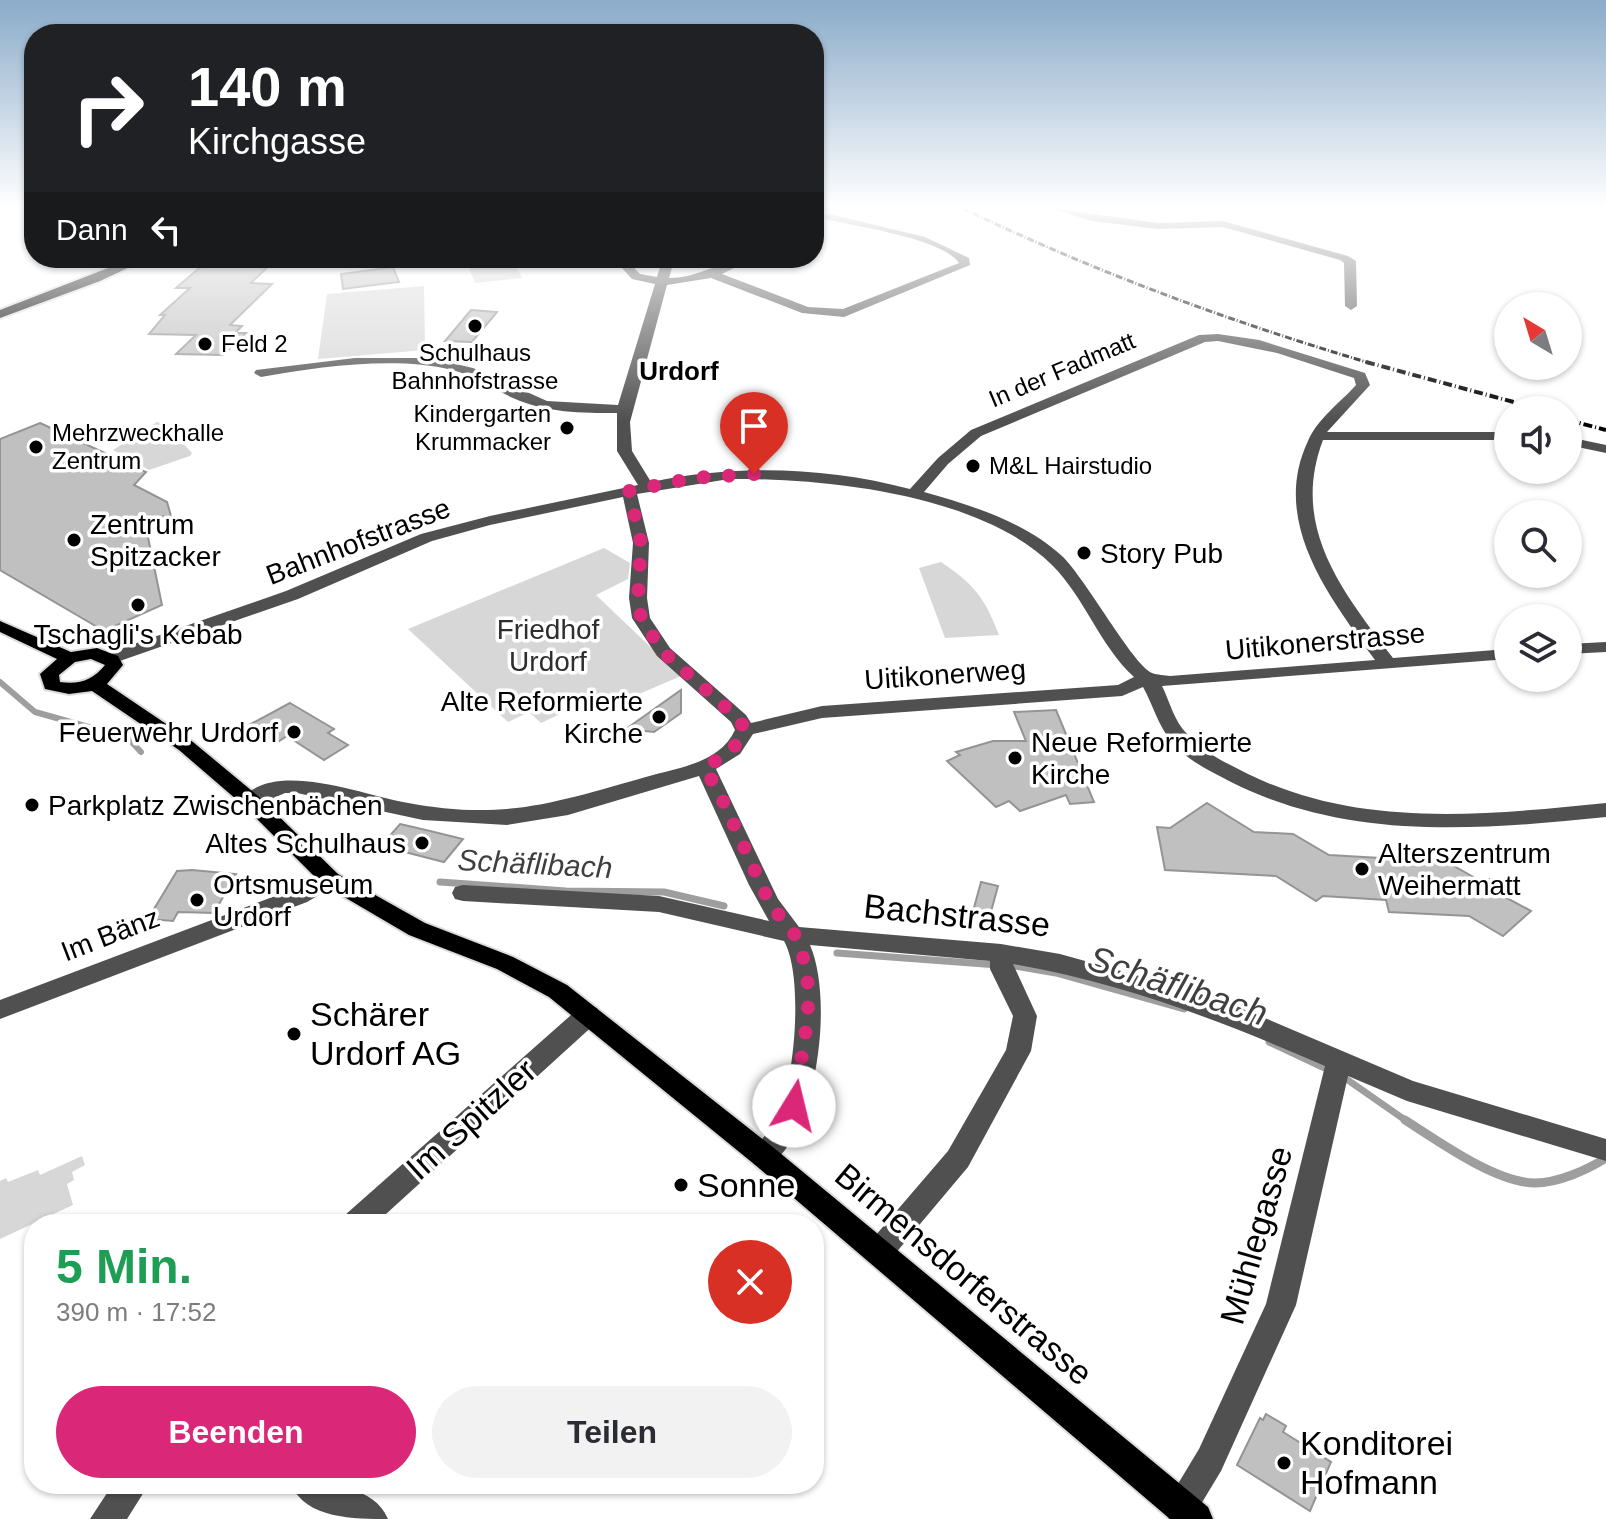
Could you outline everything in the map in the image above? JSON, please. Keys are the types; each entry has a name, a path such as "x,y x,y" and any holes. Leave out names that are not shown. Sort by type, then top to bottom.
{"main road":[{"path":"0,314 96,279"},
{"path":"0,626 69,658"},
{"path":"95,653 111,658 114,665 111,672 94,684 70,689 52,685 49,674 69,658 95,653"},
{"name":"Birmensdorferstrasse","path":"94,684 186,746 251,801 330,879 417,929 535,978 588,1015 764,1156 1189,1513"}],"street":[{"path":"648,279 690,282 700,279"},
{"path":"723,279 806,310 834,314 863,308 931,279"},
{"path":"1350,279 1351,306"},
{"path":"648,487 626,459 621,433 624,409 662,281"},
{"name":"In der Fadmatt","path":"914,494 943,461 985,429 1212,337 1243,341 1360,376 1363,385 1319,435 1309,458 1300,504 1324,571 1387,663"},
{"path":"261,373 294,367 429,362 471,371 522,398 545,405 624,409"},
{"path":"1319,435 1494,436"},
{"path":"1582,444 1606,449"},
{"name":"Bahnhofstrasse","path":"111,658 299,592 427,538 473,524 693,478 754,474 838,480 959,506 1017,532 1036,545 1071,574 1134,668 1148,678 1171,729 1229,774 1286,799 1375,818 1441,823 1606,810"},
{"path":"251,801 278,789 294,786 420,812 507,818 590,803 705,768 731,748 743,737 745,730 739,719 663,652 641,618 638,598 641,543 629,491"},
{"path":"1582,648 1606,647"},
{"name":"Uitikonerstrasse","path":"1148,678 1170,682 1494,655"},
{"name":"Uitikonerweg","path":"745,730 822,712 1122,690 1148,678"},
{"path":"705,768 770,904 795,935 805,963 809,993 807,1023 790,1121 764,1156"},
{"name":"Im Bänz","path":"0,1010 299,896 330,879"},
{"name":"Bachstrasse","path":"463,893 659,904 795,935 1001,960 1060,963 1177,995 1230,1014 1337,1070 1602,1149"},
{"path":"879,1252 958,1159 1018,1051 1025,1016 1001,960"},
{"name":"Im Spitzler","path":"366,1214 588,1015"},
{"name":"Mühlegasse","path":"1189,1513 1281,1305 1337,1070"},
{"path":"107,1519 126,1494"},
{"path":"325,1494 371,1519"}],"green space":[{"path":"473,279 514,279 475,283"},
{"path":"424,286 425,350 318,359 327,294"},
{"path":"157,422 166,425 192,453 190,456 149,470 113,450"},
{"name":"Friedhof Urdorf","path":"604,548 630,563 628,579 596,595 681,676 602,710 589,700 541,723 529,712 508,722 408,629"},
{"path":"941,562 977,593 999,635 945,638 919,568"},
{"path":"82,1156 85,1165 72,1172 74,1180 67,1184 73,1205 54,1214 24,1214 24,1228 0,1239 0,1181 6,1178 8,1182 38,1170 40,1175"}],"building":[{"path":"187,279 255,279 251,283 272,284 230,325 242,326 235,333 246,333 223,355 176,354 196,335 149,334 165,315 160,315 190,288 176,288"},
{"path":"342,279 398,279 399,282 343,289"},
{"name":"Schulhaus Bahnhofstrasse","path":"471,310 497,312 472,342 445,341"},
{"name":"Zentrum Spitzacker","path":"40,423 146,472 134,485 167,502 171,516 144,518 162,605 104,631 0,570 0,439"},
{"name":"Alte Reformierte Kirche","path":"681,690 681,713 654,732 626,729"},
{"name":"Feuerwehr Urdorf","path":"290,703 334,729 328,733 348,745 324,760 287,736 276,743 249,725"},
{"name":"Neue Reformierte Kirche","path":"1056,710 1094,802 1070,804 1066,795 1020,811 1009,801 996,807 947,761 960,755 956,752 993,741 1026,741 1014,712"},
{"name":"Alterszentrum Weihermatt","path":"1207,803 1254,832 1293,834 1329,855 1433,861 1438,857 1484,883 1489,879 1511,892 1505,897 1531,911 1503,936 1469,916 1389,912 1386,900 1323,896 1316,901 1276,876 1165,870 1157,827 1170,828"},
{"name":"Altes Schulhaus","path":"400,824 463,839 444,862 381,846"},
{"name":"Ortsmuseum Urdorf","path":"177,871 236,874 214,913 178,912 173,921 148,919"},
{"path":"981,882 998,886 989,919 972,915"},
{"name":"Konditorei Hofmann","path":"1266,1414 1286,1426 1283,1432 1331,1462 1310,1511 1237,1465 1260,1418 1263,1420"}],"waterway":[{"name":"Schäflibach","path":"0,682 35,712 128,738 141,752"},
{"name":"Schäflibach","path":"440,882 566,891 664,892 724,906"},
{"name":"Schäflibach","path":"837,953 998,965"},
{"name":"Schäflibach","path":"1009,965 1056,973 1184,1009"},
{"name":"Schäflibach","path":"1269,1042 1331,1071"},
{"name":"Schäflibach","path":"1342,1076 1406,1121"},
{"name":"Schäflibach","path":"1406,1121 1485,1169 1520,1181 1535,1183 1563,1178 1606,1158"}],"railway":[{"path":"1126,279 1268,331 1371,363"},
{"path":"1366,362 1371,363"},
{"path":"1371,363 1494,397"},
{"path":"1582,424 1606,430"}],"place":[{"name":"Schulhaus Bahnhofstrasse","path":"475,326"},
{"name":"Feld 2","path":"205,344"},
{"name":"Kindergarten Krummacker","path":"567,428"},
{"name":"Mehrzweckhalle Zentrum","path":"36,447"},
{"name":"M&L Hairstudio","path":"973,466"},
{"name":"Zentrum Spitzacker","path":"74,540"},
{"name":"Story Pub","path":"1084,553"},
{"name":"Tschagli's Kebab","path":"138,605"},
{"name":"Alte Reformierte Kirche","path":"659,717"},
{"name":"Feuerwehr Urdorf","path":"294,732"},
{"name":"Neue Reformierte Kirche","path":"1015,758"},
{"name":"Parkplatz Zwischenbächen","path":"32,805"},
{"name":"Altes Schulhaus","path":"422,843"},
{"name":"Alterszentrum Weihermatt","path":"1362,869"},
{"name":"Ortsmuseum Urdorf","path":"197,900"},
{"name":"Schärer Urdorf AG","path":"294,1034"},
{"name":"Sonne","path":"681,1185"},
{"name":"Konditorei Hofmann","path":"1284,1463"}],"district":[{"name":"Urdorf","path":"679,371"}],"route":[{"path":"754,474 693,478 629,491 641,543 638,598 641,618 663,652 739,719 745,730 743,737 705,768 770,904 795,935 805,963 809,993 807,1023 794,1106"}]}
